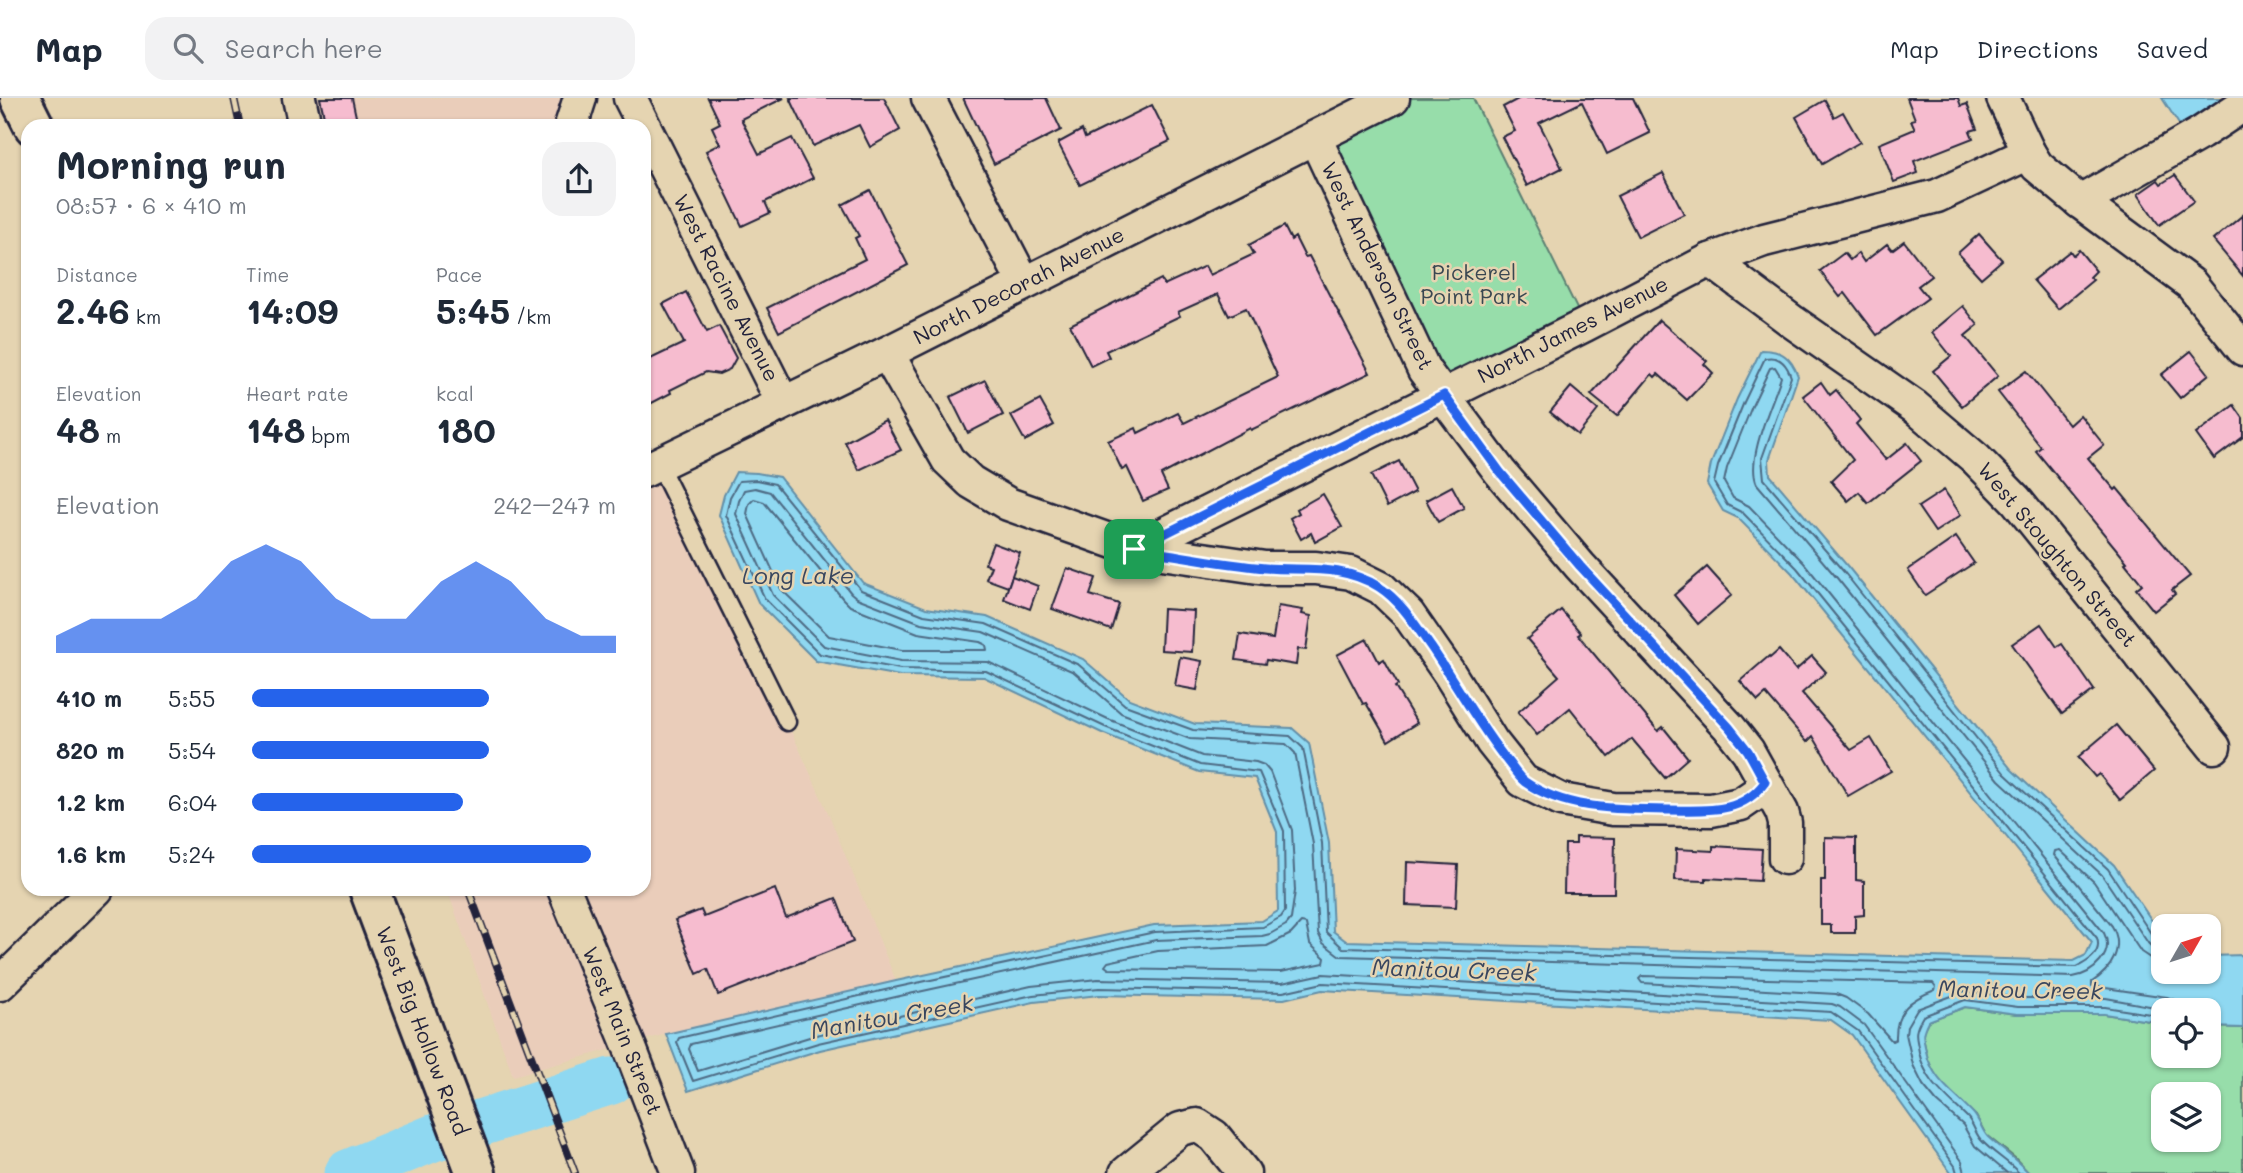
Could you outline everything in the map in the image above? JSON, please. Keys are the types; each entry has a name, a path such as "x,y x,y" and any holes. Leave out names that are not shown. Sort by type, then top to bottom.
{"main road":[{"path":"20,98 30,119"},
{"name":"West Big Hollow Road","path":"372,896 476,1173"}],"street":[{"path":"299,98 304,119"},
{"path":"573,119 580,98"},
{"name":"West Racine Avenue","path":"630,98 641,119"},
{"path":"929,98 1024,283"},
{"name":"North Decorah Avenue","path":"651,468 887,353 1393,98"},
{"path":"2003,98 2038,166 2080,202 2190,284 2243,349"},
{"path":"2080,202 2201,133 2243,105"},
{"name":"West Anderson Street","path":"1315,138 1424,370 1500,472 1580,566 1748,751 1782,812 1785,823 1785,858"},
{"name":"West Racine Avenue","path":"651,140 783,403"},
{"name":"North James Avenue","path":"1134,549 1710,260 1764,240 1937,196 2029,153"},
{"name":"West Stoughton Street","path":"1710,260 1793,323 1915,407 1976,459 2016,500 2214,747"},
{"path":"887,353 948,460 971,482 1008,503 1134,549 1265,568 1316,568 1352,573 1381,588 1408,614 1492,742 1523,781 1560,800 1613,809 1711,810 1741,804 1757,793 1765,782"},
{"path":"0,984 90,896"},
{"name":"West Main Street","path":"567,896 678,1173"},
{"path":"1126,1173 1180,1129 1197,1125 1214,1136 1244,1173"}],"lane":[{"path":"651,468 788,722"}],"shaded area":[{"path":"299,98 578,98 571,119 304,119"},
{"path":"651,458 659,465 787,722 829,815 896,981 666,1034 513,1076 449,896 651,896"}],"green space":[{"name":"Pickerel Point Park","path":"1393,98 1473,98 1585,325 1444,395 1315,138"},
{"path":"1965,1007 2017,1014 2104,1014 2151,1021 2151,1068 2221,1068 2221,1027 2243,1028 2243,1173 2029,1173 1986,1135 1976,1116 1947,1091 1937,1078 1928,1060 1922,1033 1928,1021"}],"water":[{"path":"2162,98 2239,98 2182,129"},
{"name":"Long Lake","path":"1761,350 1780,353 1792,364 1798,376 1769,460 1770,475 1849,568 2011,769 2114,865 2151,919 2151,984 2221,984 2221,956 2243,955 2243,1028 2221,1027 2221,998 2151,998 2151,1021 2104,1014 2017,1014 1965,1007 1928,1021 1923,1039 1933,1071 1974,1114 1988,1137 2029,1173 1951,1173 1852,1035 1831,1020 1322,990 1284,999 1099,995 1034,1002 820,1050 688,1091 666,1034 1154,925 1262,921 1278,911 1277,832 1255,778 1199,772 1102,733 984,677 900,676 816,661 759,604 719,515 724,495 736,472 779,477 863,583 926,608 987,617 1083,659 1129,699 1195,724 1292,728 1309,743 1329,843 1333,931 1346,941 2074,961 2086,955 2092,942 1792,573 1738,518 1723,511 1707,484 1711,464 1737,399"}],"building":[{"path":"320,98 352,98 356,119 324,119"},
{"path":"708,98 784,98 741,119 759,154 792,138 813,178 765,202 770,213 742,226 706,151 720,144 712,127 720,123"},
{"path":"790,98 884,98 900,130 870,147 859,125 813,146"},
{"path":"963,98 1046,98 1061,130 994,164"},
{"path":"1520,98 1633,98 1650,133 1607,154 1582,102 1539,123 1562,168 1527,186 1502,137 1515,131 1503,107"},
{"path":"1907,98 1958,98 1961,106 1967,104 1977,129 1970,131 1973,138 1914,161 1918,173 1894,182 1879,144 1915,129 1911,120 1915,119"},
{"path":"1825,100 1834,117 1843,112 1860,142 1822,164 1796,117"},
{"path":"1152,105 1170,141 1080,185 1058,143 1082,130 1085,138"},
{"path":"1663,173 1684,214 1638,237 1617,196"},
{"path":"2175,175 2194,201 2159,225 2138,194 2158,180 2161,184"},
{"path":"870,190 908,265 779,332 767,308 865,259 855,238 859,236 842,205"},
{"path":"2243,215 2243,276 2213,240"},
{"path":"1284,226 1291,240 1295,237 1305,257 1309,256 1370,373 1251,430 1250,428 1161,475 1168,490 1143,501 1127,467 1122,470 1108,441 1136,428 1138,433 1178,413 1184,423 1278,377 1246,308 1229,316 1218,294 1178,312 1180,316 1106,351 1109,357 1091,366 1070,325 1161,279 1164,285 1205,266 1210,275 1254,254 1249,245"},
{"path":"1979,234 2002,260 1981,278 1958,253"},
{"path":"1904,241 1931,276 1918,286 1928,298 1877,335 1845,293 1840,297 1820,271 1844,253 1850,260 1858,253 1864,262 1887,244 1892,250"},
{"path":"2079,250 2096,271 2090,277 2093,280 2058,309 2033,280 2070,251 2073,255"},
{"path":"686,292 707,332 719,326 736,358 730,369 719,374 706,372 670,390 671,393 651,403 651,359 684,343 663,304"},
{"path":"1963,306 1978,325 1965,336 1998,376 1962,406 1933,371 1951,356 1932,332"},
{"path":"1659,320 1707,361 1704,364 1713,373 1687,400 1658,374 1655,377 1652,374 1617,416 1591,395"},
{"path":"2191,351 2209,374 2180,398 2161,375"},
{"path":"2026,371 2069,425 2080,415 2104,445 2088,458 2115,490 2117,488 2190,576 2172,590 2175,594 2154,611 2136,589 2142,584 2125,563 2127,562 2036,451 2041,447 1998,392"},
{"path":"985,380 1003,415 968,433 950,397"},
{"path":"1821,382 1830,395 1836,390 1860,420 1856,424 1886,460 1907,443 1921,461 1868,503 1859,492 1848,501 1831,481 1853,460 1803,396"},
{"path":"1571,387 1598,410 1578,435 1550,412"},
{"path":"1040,400 1054,425 1025,441 1011,416"},
{"path":"2234,405 2243,418 2243,437 2214,459 2196,434"},
{"path":"885,420 901,450 859,470 845,442"},
{"path":"1399,461 1415,492 1387,507 1371,475"},
{"path":"1452,486 1464,508 1438,522 1426,500"},
{"path":"1944,490 1961,515 1935,532 1918,507"},
{"path":"1323,494 1342,527 1315,542 1311,533 1301,539 1290,518 1299,513 1297,509"},
{"path":"1956,537 1974,563 1925,595 1908,570"},
{"path":"993,543 1020,553 1008,587 986,579 991,566 985,564"},
{"path":"1707,567 1732,595 1698,624 1674,595"},
{"path":"1067,568 1096,578 1090,595 1119,604 1111,630 1052,609"},
{"path":"1012,576 1038,586 1030,609 1004,599"},
{"path":"1278,606 1303,610 1302,614 1311,616 1306,650 1298,649 1296,665 1266,660 1265,664 1236,660 1240,634 1273,639"},
{"path":"1163,609 1194,611 1192,652 1161,650"},
{"path":"1561,610 1581,633 1578,635 1658,731 1663,727 1688,758 1665,778 1632,739 1609,757 1570,708 1537,735 1518,712 1559,676 1527,639"},
{"path":"2041,624 2057,647 2062,644 2094,690 2062,714 2012,644"},
{"path":"1367,639 1379,662 1384,659 1398,685 1395,687 1417,723 1388,741 1366,703 1363,704 1337,655"},
{"path":"1779,650 1796,670 1812,656 1826,672 1802,693 1851,750 1871,738 1891,771 1848,796 1813,736 1807,742 1766,694 1758,701 1740,681"},
{"path":"1180,657 1202,661 1197,690 1175,686"},
{"path":"2116,725 2154,771 2120,800 2099,774 2095,777 2078,757"},
{"path":"1576,837 1615,838 1614,893 1564,893 1565,844 1576,844"},
{"path":"1825,837 1856,838 1856,880 1864,881 1864,915 1855,916 1855,933 1831,933 1831,925 1821,925"},
{"path":"1713,846 1762,849 1760,881 1706,878 1706,881 1675,880 1676,849 1713,851"},
{"path":"1407,862 1458,865 1456,907 1406,905"},
{"path":"775,889 786,918 836,898 853,942 718,995 708,969 697,974 675,920 701,910 704,917"}],"waterway":[{"name":"Manitou Creek","path":"348,1173 433,1138 611,1081"}],"railway":[{"path":"234,98 238,119"},
{"path":"471,896 575,1173"}],"route":[{"path":"1444,395 1500,472 1580,566 1729,727 1748,751 1765,782 1757,793 1741,804 1711,810 1613,809 1560,800 1523,781 1492,742 1408,614 1381,588 1352,573 1316,568 1265,568 1134,549 1444,395"}]}
